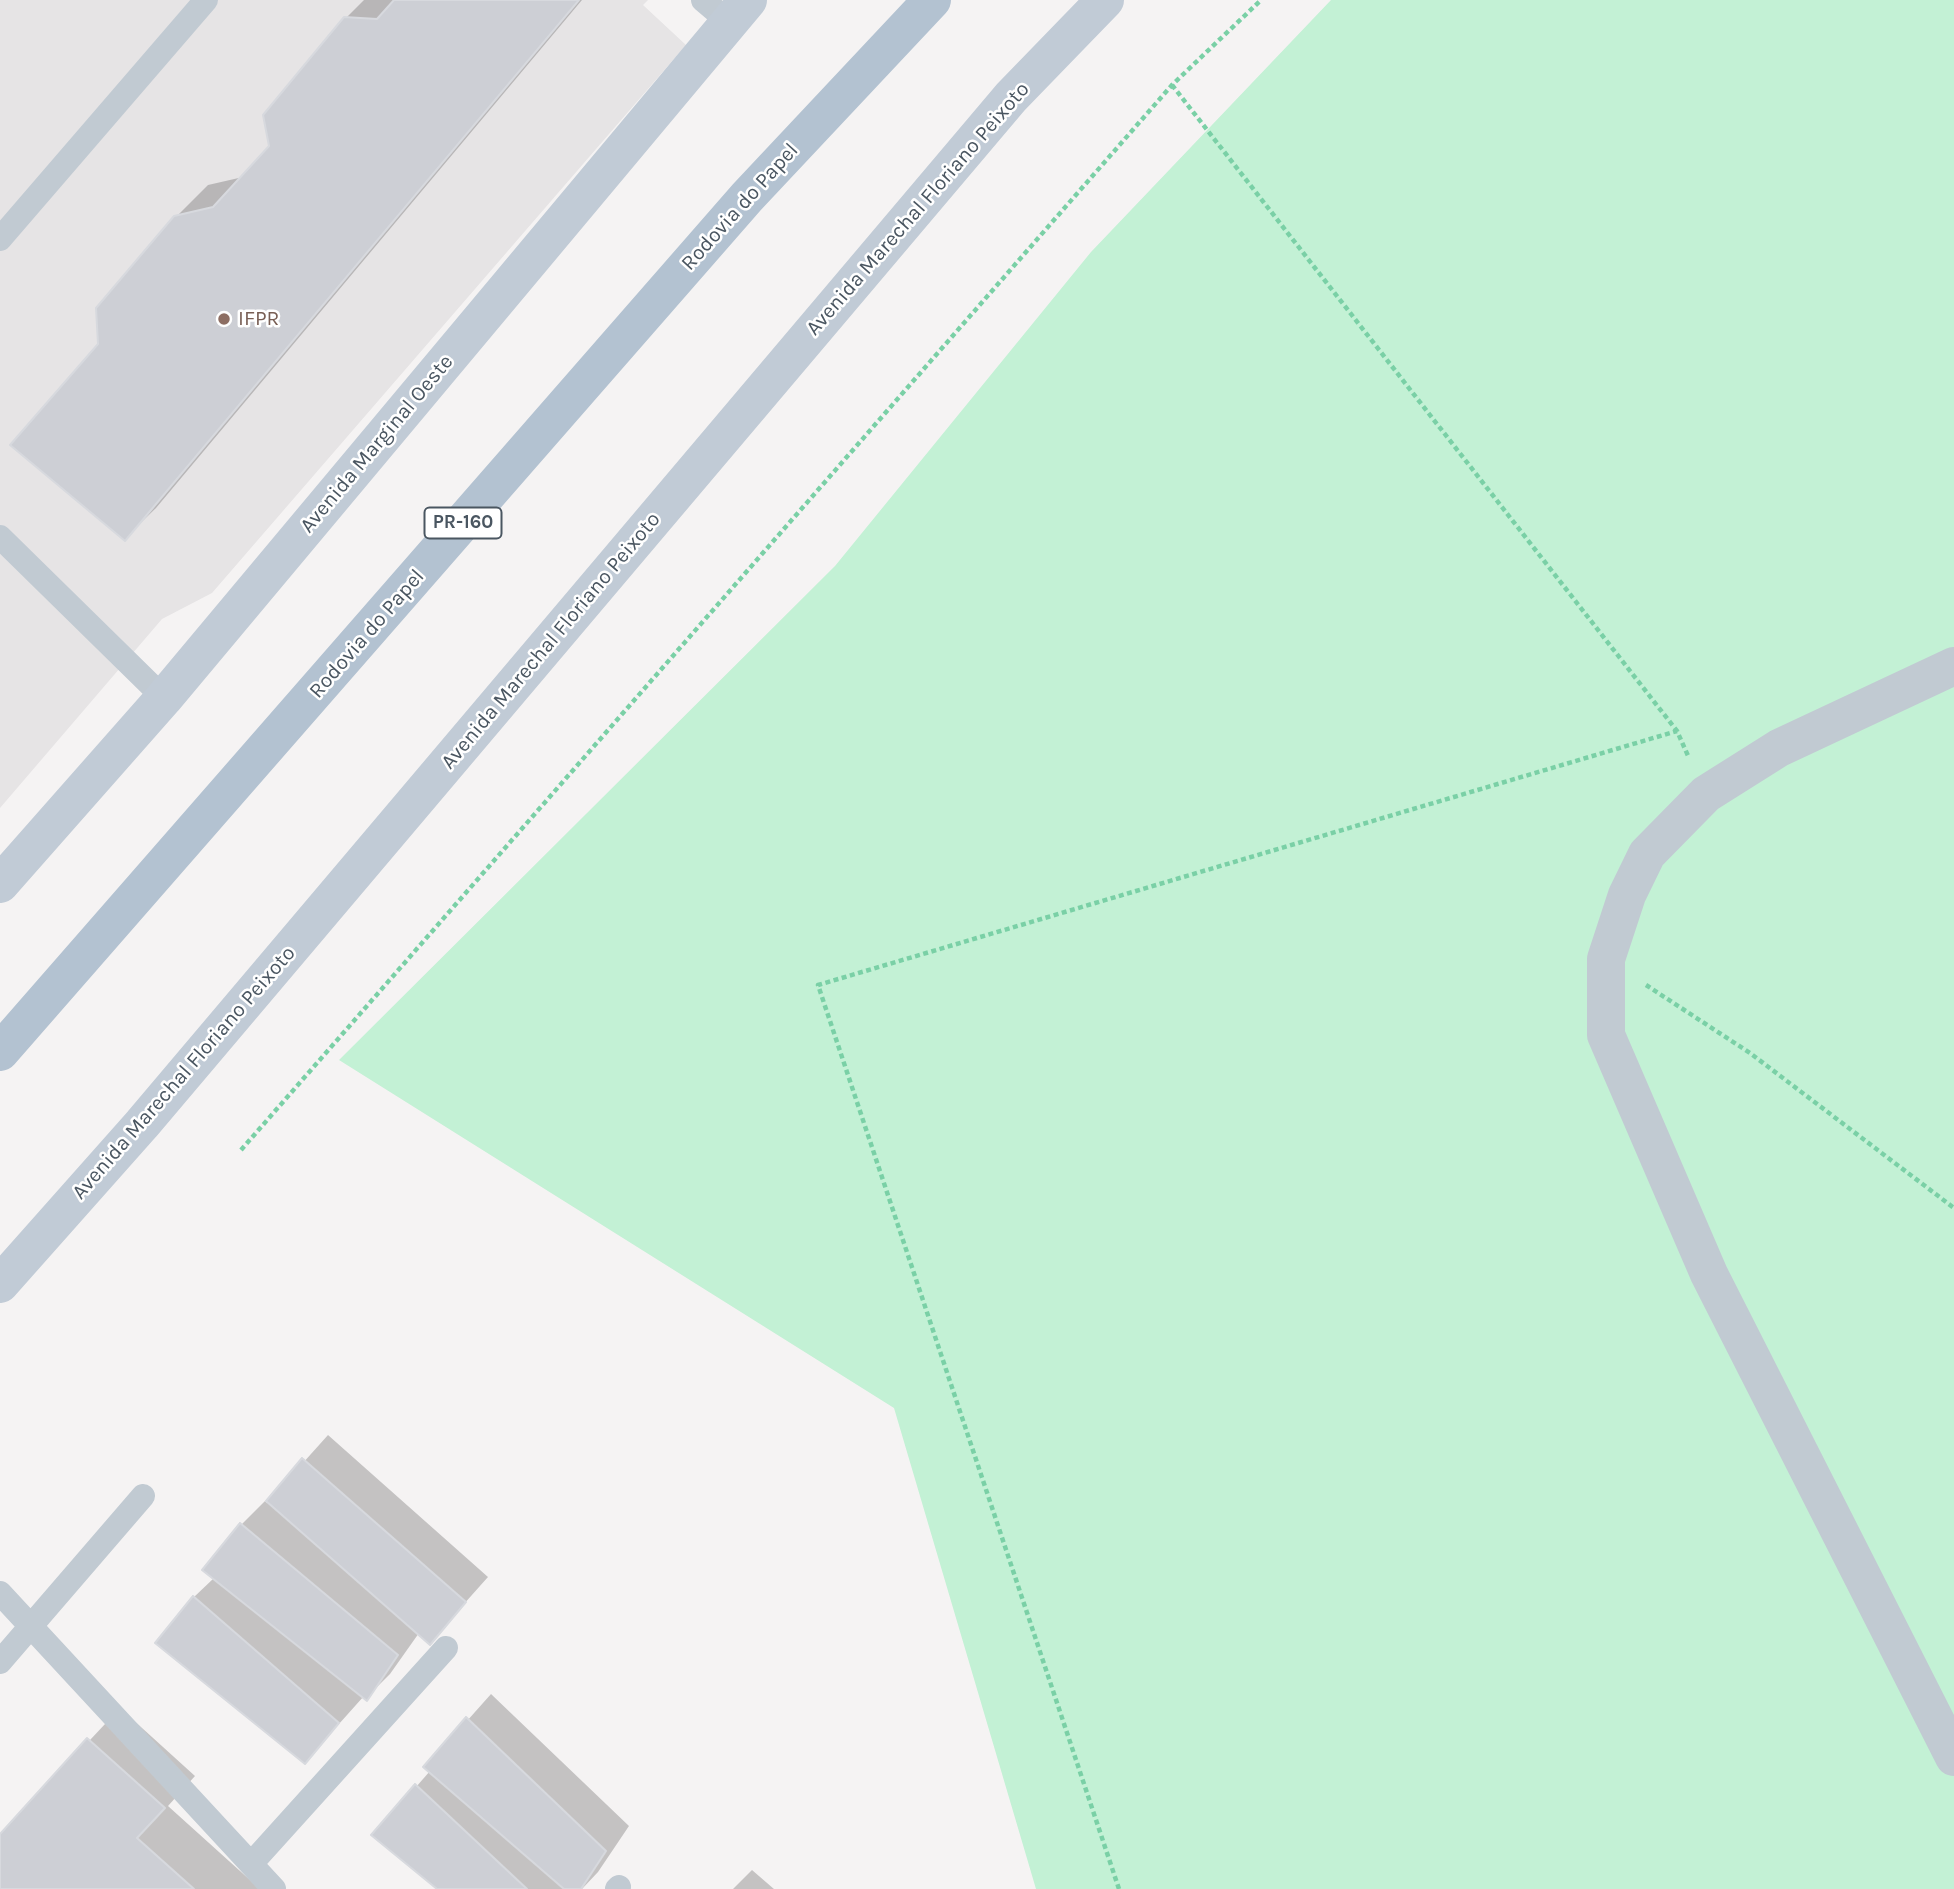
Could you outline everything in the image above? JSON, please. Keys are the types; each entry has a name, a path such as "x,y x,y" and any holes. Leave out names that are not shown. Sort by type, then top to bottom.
{"main road":[{"name":"Rodovia do Papel","path":"0,1052 747,197 932,0"},
{"name":"Avenida Marechal Floriano Peixoto","path":"0,1284 142,1124 1011,97 1105,0"},
{"name":"Avenida Marginal Oeste","path":"0,884 164,698 727,7"}],"street":[{"path":"1954,666 1779,748 1706,794 1647,854 1627,895 1606,959 1606,1035 1709,1274 1954,1757"}],"lane":[{"path":"0,239 206,0"},
{"path":"0,537 164,698"},
{"path":"0,1662 143,1496"},
{"path":"0,1593 274,1889"},
{"path":"251,1864 446,1648"}],"path":[{"path":"241,1150 1171,85 1261,0"},
{"path":"1171,85 1677,731 1706,794"},
{"path":"1119,1889 818,985 1677,731"},
{"path":"1606,959 1750,1053 1954,1208"}],"shaded area":[{"name":"IFPR","path":"0,0 648,0 643,5 686,45 212,593 162,619 0,808"}],"green space":[{"path":"1331,0 1954,0 1954,1889 1036,1889 894,1408 339,1060 835,566 1091,252"}],"building":[{"path":"394,0 579,0 125,541 10,445 98,344 96,308 174,216 213,207 269,146 263,115 344,17 377,19"},
{"path":"302,1458 466,1602 430,1645 266,1501"},
{"path":"240,1523 398,1655 367,1701 202,1570"},
{"path":"193,1596 339,1723 305,1764 155,1643"},
{"path":"466,1717 606,1851 581,1889 564,1889 423,1767"},
{"path":"87,1738 165,1808 137,1838 194,1889 0,1889 0,1834"},
{"path":"415,1784 527,1889 437,1889 371,1835"}],"place":[{"name":"IFPR","path":"224,319"}]}
